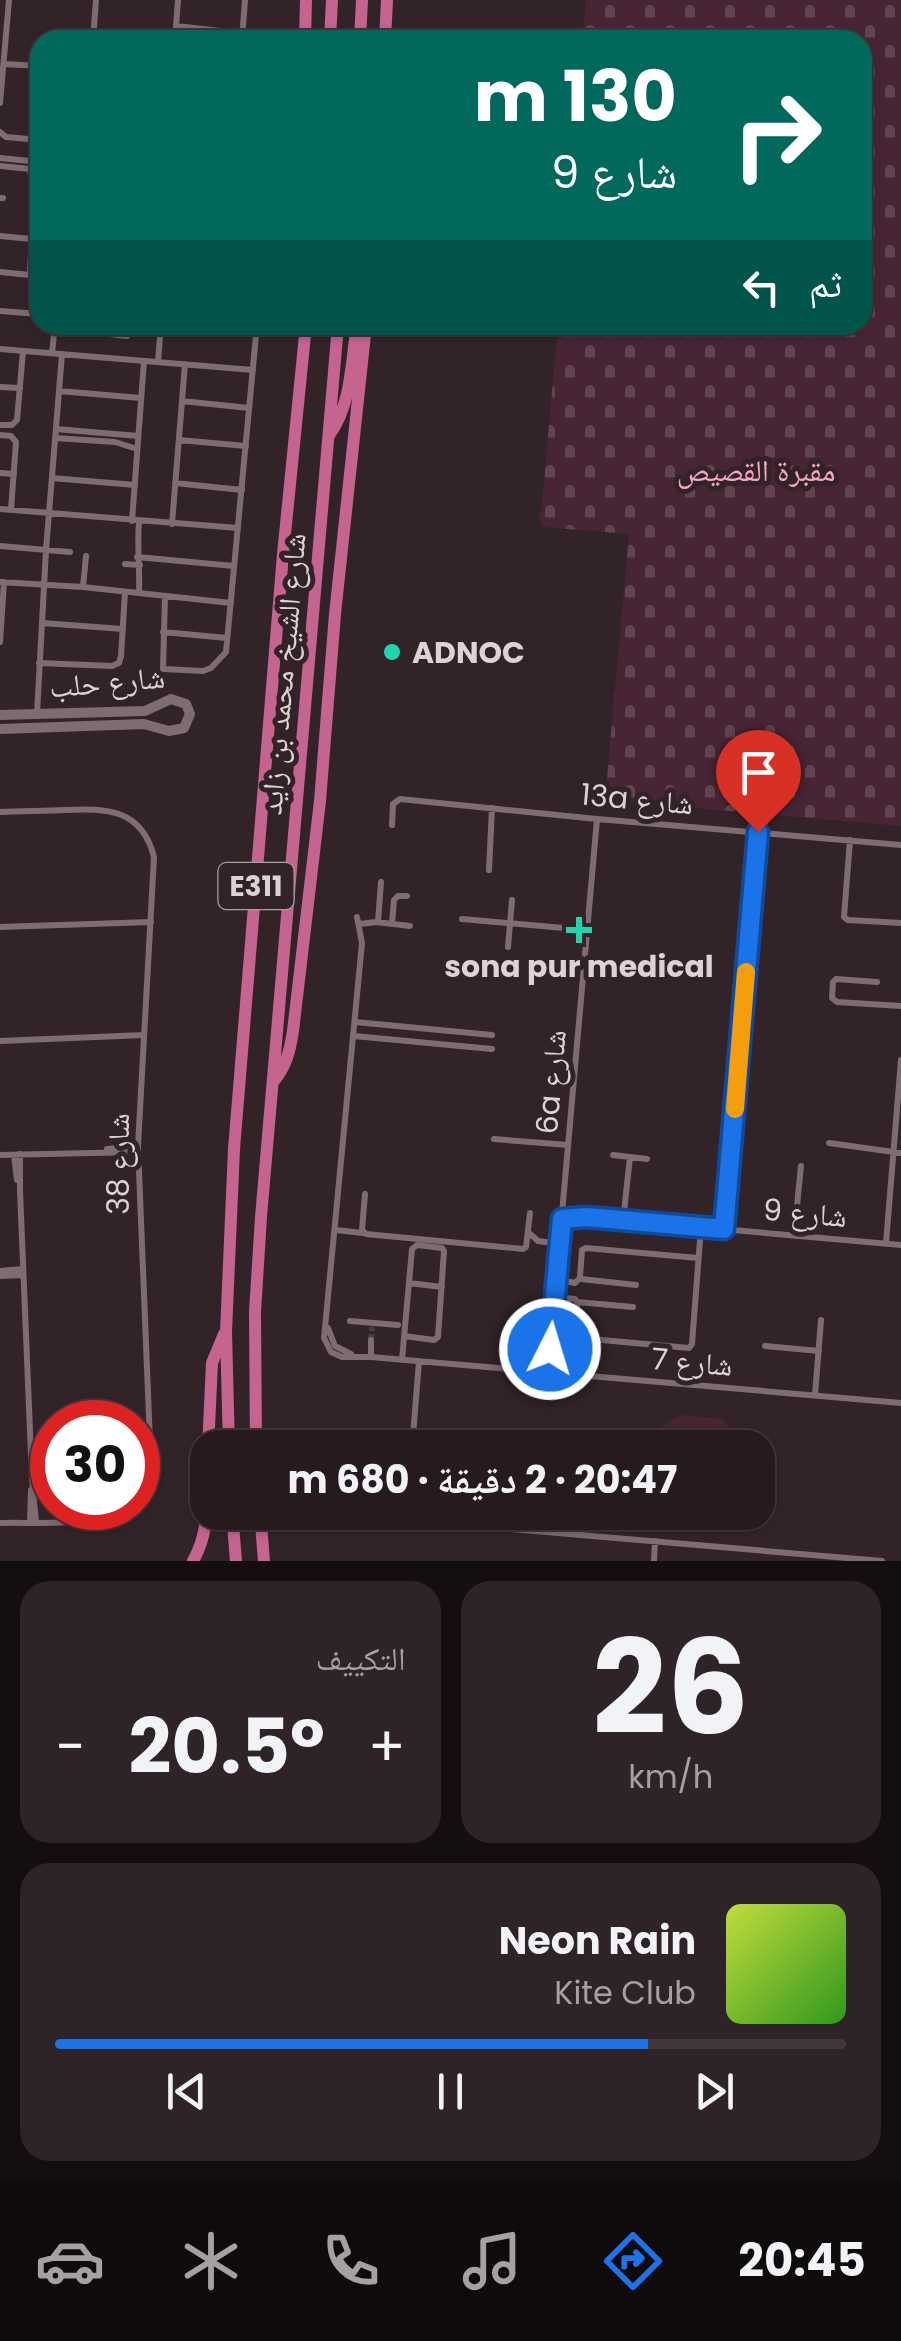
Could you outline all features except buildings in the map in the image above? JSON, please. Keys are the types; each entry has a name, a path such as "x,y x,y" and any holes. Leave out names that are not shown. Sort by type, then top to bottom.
{"highway":[{"path":"305,30 306,0"},
{"path":"330,30 332,0"},
{"path":"360,30 362,0"},
{"path":"385,30 387,0"},
{"name":"شارع الشيخ محمد بن زايد","path":"229,1430 226,1332 234,1149 303,335"},
{"name":"شارع الشيخ محمد بن زايد","path":"256,1430 256,1296 271,1084 337,335"},
{"path":"329,436 346,401 356,335"},
{"path":"271,1084 285,1066 293,1031 318,826 335,614 365,335"},
{"path":"209,1430 212,1362 226,1332"},
{"path":"193,1561 205,1530"},
{"path":"233,1530 236,1561"},
{"path":"261,1530 264,1561"}],"street":[{"path":"0,103 10,0"},
{"path":"94,30 96,0"},
{"path":"176,30 178,0"},
{"path":"243,30 245,0"},
{"path":"176,26 225,30 244,22"},
{"path":"4,64 30,65"},
{"path":"0,132 6,137 30,139"},
{"path":"0,158 30,161"},
{"path":"0,166 29,169"},
{"path":"0,236 30,239"},
{"path":"0,272 30,274"},
{"path":"0,311 30,313"},
{"path":"52,354 53,335"},
{"path":"158,362 162,335"},
{"path":"164,596 161,666 167,670 210,669 226,654 256,335"},
{"path":"0,349 253,370"},
{"path":"0,424 12,425 17,420 23,351"},
{"path":"37,714 62,354"},
{"path":"139,593 135,485 144,361"},
{"path":"172,524 186,364"},
{"path":"0,387 20,388"},
{"path":"59,391 141,398"},
{"path":"182,400 250,408"},
{"path":"56,433 138,436"},
{"path":"56,433 115,442 137,450"},
{"path":"0,435 11,436 16,442 11,510"},
{"path":"179,440 246,446"},
{"path":"0,473 14,474"},
{"path":"52,478 135,485"},
{"path":"175,482 242,490"},
{"path":"0,509 238,528"},
{"path":"0,546 70,552"},
{"path":"83,587 86,556"},
{"path":"125,564 139,561 234,566"},
{"path":"0,642 2,582 231,603"},
{"path":"40,663 116,666 121,660 125,592"},
{"path":"42,623 123,629"},
{"path":"163,632 228,638"},
{"name":"شارع حلب","path":"0,715 145,710 172,699 182,701 190,714 184,728 174,732 144,724 0,728"},
{"name":"13a شارع","path":"392,825 393,804 398,799 901,845"},
{"path":"489,870 492,808"},
{"name":"شارع 38","path":"0,812 101,809 124,815 142,830 154,857 138,1149 148,1400"},
{"name":"6a شارع","path":"548,1372 597,818"},
{"path":"724,1229 758,832"},
{"path":"850,840 844,917 901,923"},
{"path":"378,922 381,882"},
{"path":"392,924 397,897 406,896"},
{"path":"508,946 512,900"},
{"path":"380,902 394,903"},
{"path":"462,919 586,930"},
{"path":"410,926 359,921 362,942 336,1230 523,1249 530,1213"},
{"path":"0,927 151,922"},
{"path":"876,982 836,978 832,998 836,1002 901,1006"},
{"path":"355,1022 492,1035"},
{"path":"0,1041 144,1035"},
{"path":"354,1036 492,1048"},
{"path":"886,1243 897,1152 901,1060"},
{"path":"494,1139 568,1145"},
{"path":"829,1143 897,1152"},
{"path":"0,1155 138,1149"},
{"path":"17,1154 30,1433"},
{"path":"614,1156 647,1159"},
{"path":"624,1220 630,1157"},
{"path":"794,1235 801,1166"},
{"path":"363,1233 365,1194"},
{"name":"شارع 9","path":"562,1215 901,1244"},
{"path":"577,1302 576,1333 580,1338 688,1348 692,1344 701,1227"},
{"name":"شارع 7","path":"336,1230 328,1322 330,1337 343,1352 901,1403"},
{"path":"528,1232 536,1240 560,1244"},
{"path":"402,1360 404,1336 412,1248 442,1248 438,1338 404,1336"},
{"path":"580,1278 582,1252 586,1248 698,1258"},
{"path":"0,1274 23,1272"},
{"path":"556,1280 574,1282 580,1278 636,1285"},
{"path":"409,1283 442,1287"},
{"path":"555,1297 633,1307"},
{"path":"815,1396 821,1320"},
{"path":"350,1321 398,1325"},
{"path":"516,1326 552,1328"},
{"path":"371,1340 371,1357"},
{"path":"765,1346 819,1351"},
{"path":"413,1430 419,1361"},
{"path":"0,1524 30,1522"},
{"path":"524,1530 882,1561"},
{"path":"654,1561 655,1541"}],"green space":[{"name":"مقبرة القصيص","path":"586,0 901,0 901,826 605,800 629,534 543,527 538,516 557,335 872,335 872,30 583,30"},
{"path":"681,1415 722,1419 732,1430 656,1430"}],"tunnel":[{"path":"371,1340 372,1327"}],"slow traffic":[{"path":"735,1109 746,972"}],"place":[{"name":"ADNOC","path":"392,652"},
{"name":"sona pur medical","path":"579,930"}],"route":[{"path":"550,1349 562,1219 586,1217 724,1229 758,832"}]}
